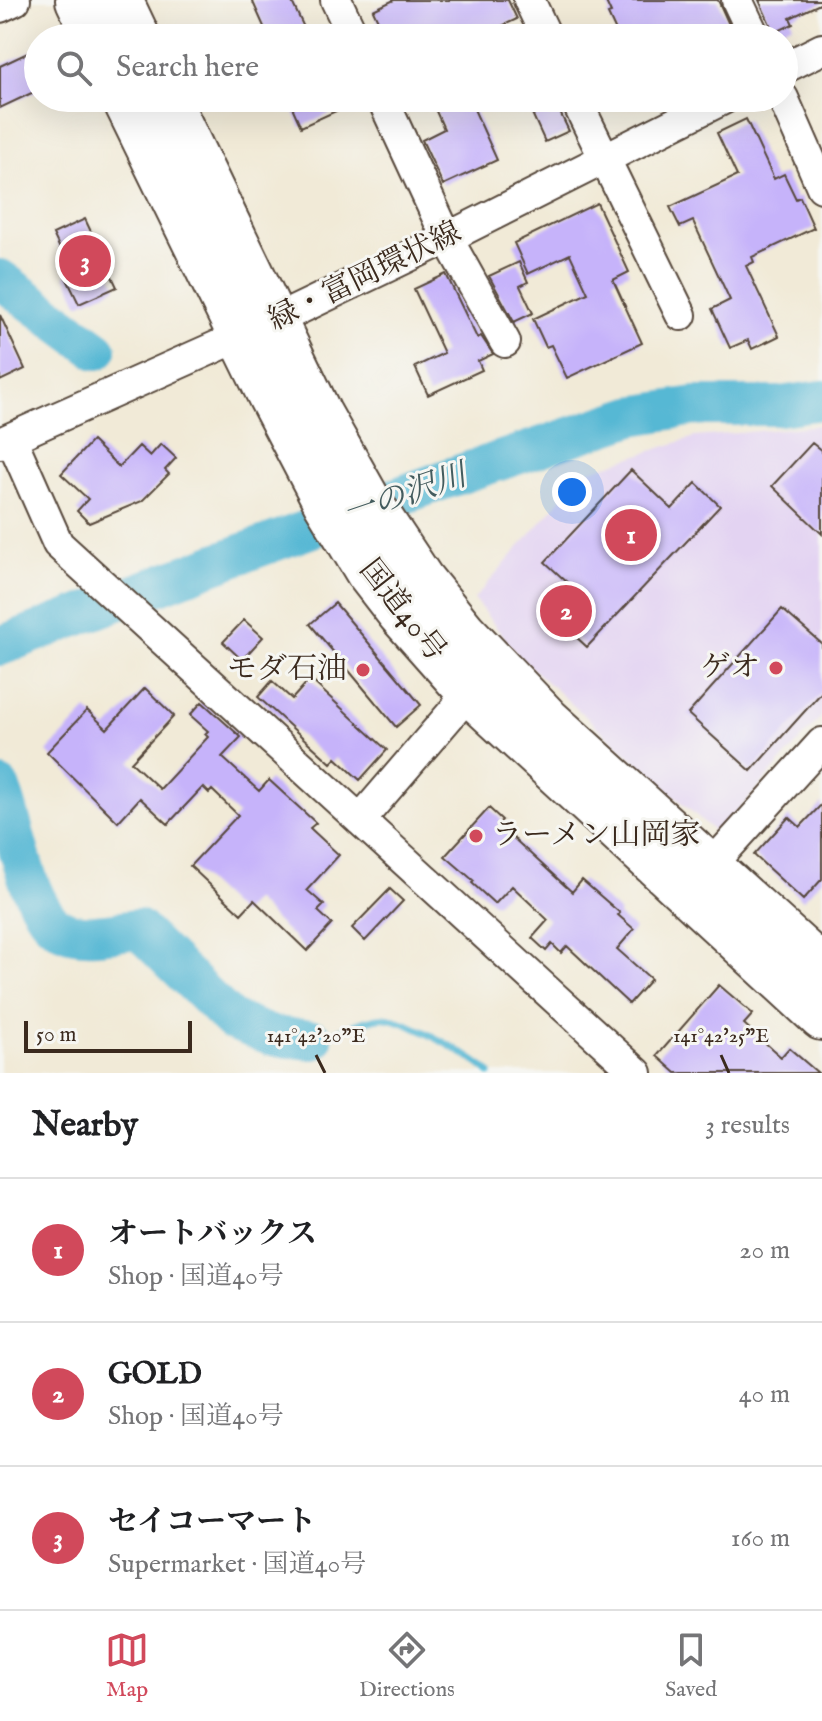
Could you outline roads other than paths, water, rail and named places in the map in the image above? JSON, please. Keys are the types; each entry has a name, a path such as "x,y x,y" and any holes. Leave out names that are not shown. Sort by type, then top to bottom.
{"highway":[{"path":"78,0 89,24"},
{"path":"120,0 131,24"},
{"name":"国道40号","path":"132,112 257,329 325,463 349,542 369,574 400,614 482,679 548,720 822,1018"},
{"name":"国道40号","path":"172,112 257,329"},
{"name":"国道40号","path":"325,463 396,544 482,679"},
{"name":"国道40号","path":"697,880 822,968"}],"street":[{"path":"0,7 15,0"},
{"path":"336,0 347,24"},
{"path":"529,0 540,24"},
{"path":"737,0 748,24"},
{"path":"798,61 822,49"},
{"path":"388,112 447,238 505,342"},
{"path":"582,112 681,315"},
{"name":"緑・富岡環状線","path":"5,440 257,329 697,112"},
{"path":"789,112 822,187"},
{"path":"5,440 58,544 637,1073"},
{"path":"360,820 482,679"},
{"path":"697,880 822,743"}],"waterway":[{"name":"一の沢川","path":"0,279 97,350"},
{"name":"一の沢川","path":"0,646 449,478 632,416 695,406 780,406 822,400"},
{"path":"0,787 23,866 40,906 51,921 64,930 82,934 138,929 231,1020 272,1036 313,1040"},
{"path":"313,1040 371,1020 390,1019 436,1038 490,1073"}],"place":[{"name":"セイコーマート","path":"85,261"},
{"name":"オートバックス","path":"631,535"},
{"name":"GOLD","path":"566,611"},
{"name":"ゲオ","path":"776,668"},
{"name":"モダ石油","path":"363,670"},
{"name":"ラーメン山岡家","path":"476,836"}]}
